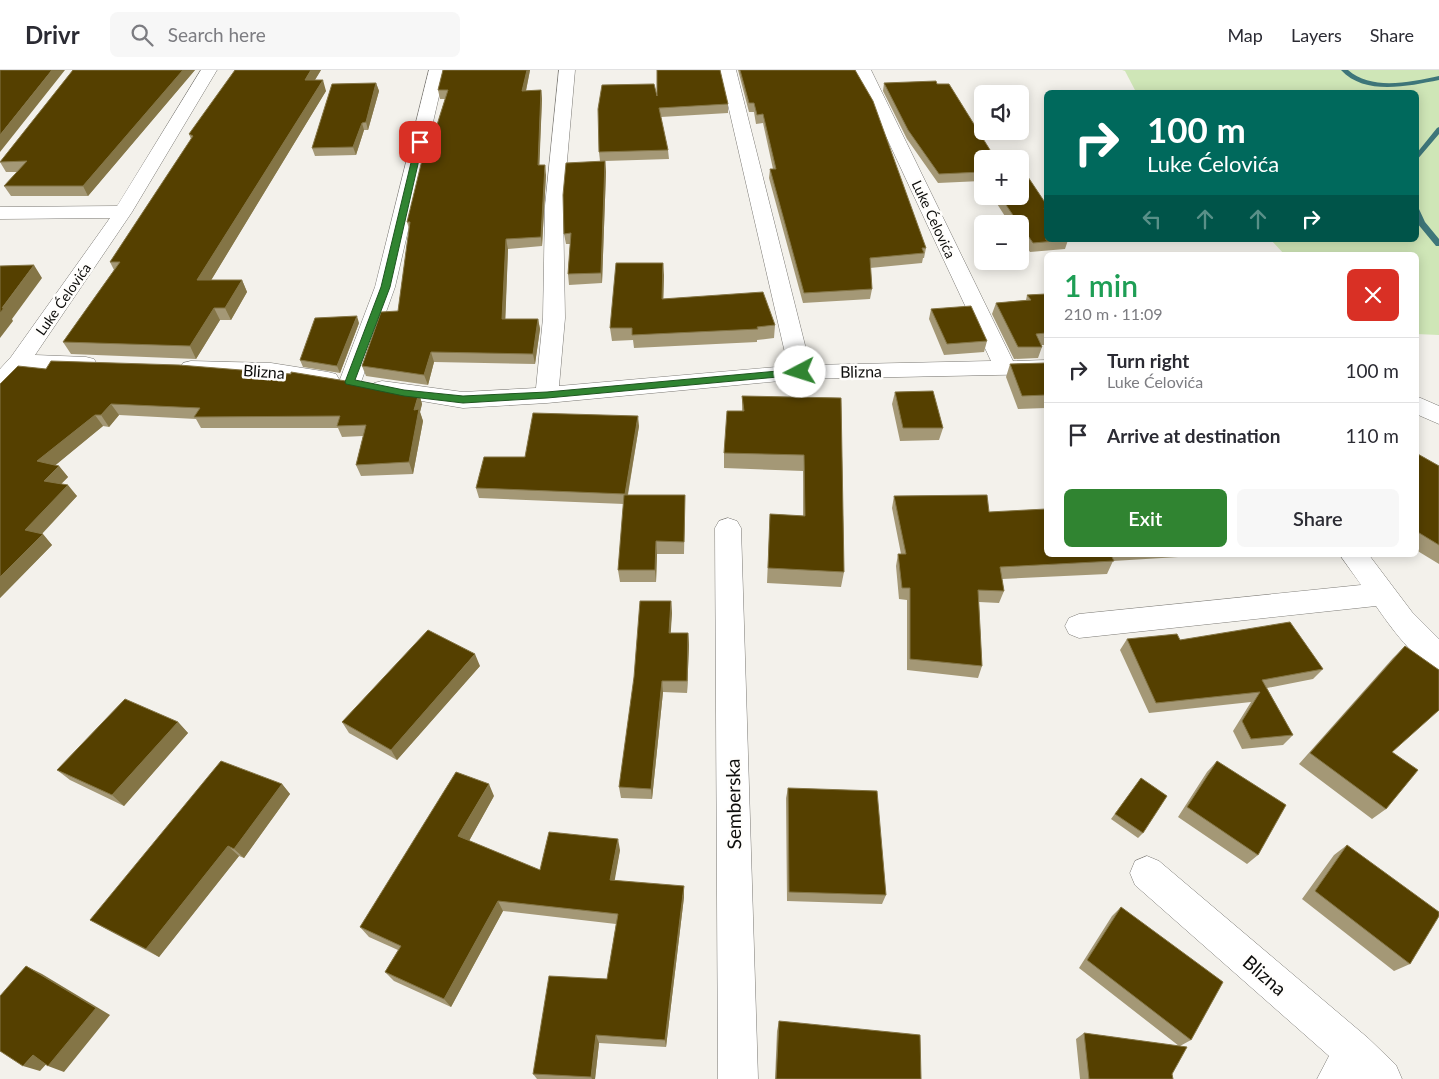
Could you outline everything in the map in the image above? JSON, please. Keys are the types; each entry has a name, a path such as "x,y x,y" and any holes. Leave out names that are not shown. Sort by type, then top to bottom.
{"street":[{"name":"Luke Ćelovića","path":"0,382 19,362 123,212 209,70"},
{"path":"350,382 385,287 437,70"},
{"path":"547,395 554,318 554,206 566,70"},
{"path":"728,70 800,372"},
{"name":"Luke Ćelovića","path":"863,70 1005,368"},
{"path":"0,213 123,212"},
{"path":"19,362 106,365"},
{"name":"Blizna","path":"174,367 271,370 350,382 404,393 463,400 547,395 800,372 1044,367"},
{"path":"1419,406 1439,416"},
{"name":"Semberska","path":"728,528 738,1079"},
{"path":"1355,557 1402,620 1439,658"},
{"path":"1079,626 1383,594"},
{"name":"Blizna","path":"1147,873 1345,1065 1382,1079"}],"green space":[{"path":"1122,70 1439,70 1439,335 1419,334 1419,252 1282,252 1273,242 1419,242 1419,90 1135,90 1125,71"}],"building":[{"path":"0,70 52,70 0,135"},
{"path":"73,70 183,70 83,186 4,186 27,161 0,162"},
{"path":"235,70 311,70 305,80 323,80 197,280 242,280 225,308 214,308 190,346 63,342 120,262 110,262 193,136 189,134"},
{"path":"443,70 527,70 522,91 541,90 538,165 545,165 541,237 506,239 502,319 538,319 533,354 431,352 424,375 362,366 381,312 398,311 410,222 407,222 422,160 427,147 430,147 448,90 438,90"},
{"path":"657,70 720,70 728,104 659,108 668,150 599,152 598,109 602,85 654,84 657,96"},
{"path":"740,70 855,70 873,101 926,248 922,248 924,253 870,258 872,289 804,293 770,169 776,169 763,114 757,115 754,103 749,103"},
{"path":"936,81 937,84 949,84 974,124 974,140 984,140 990,150 974,150 974,172 939,174 908,130 884,83"},
{"path":"376,83 366,122 362,123 353,147 312,148 332,84"},
{"path":"605,161 601,273 568,274 571,233 564,234 563,195 566,163"},
{"path":"1029,178 1044,201 1044,242 1033,243 1029,237 1029,215 1013,215 1006,205 1029,205"},
{"path":"616,263 663,263 662,299 763,292 775,325 757,327 758,329 632,335 632,328 610,328"},
{"path":"34,265 2,308 4,308 0,313 0,266"},
{"path":"1044,294 1044,333 1036,334 1042,347 1018,347 996,303 1031,300 1027,295"},
{"path":"971,306 987,341 947,344 931,309"},
{"path":"357,316 337,366 300,360 315,318"},
{"path":"51,361 179,365 291,374 291,372 419,393 414,410 419,409 409,462 356,465 366,425 337,426 340,416 194,417 200,408 111,404 101,415 95,415 37,461 59,466 44,481 68,485 25,530 43,534 0,577 0,384 18,366 46,369"},
{"path":"1044,363 1044,395 1022,396 1010,364"},
{"path":"933,391 943,428 903,428 895,392"},
{"path":"742,396 841,398 844,572 768,568 770,514 805,516 804,455 724,453 727,411 744,411"},
{"path":"533,413 638,416 625,494 476,488 484,457 525,457"},
{"path":"1419,455 1439,466 1439,545 1419,533"},
{"path":"624,495 685,495 684,542 656,541 655,570 618,570"},
{"path":"987,495 989,512 1044,509 1044,557 1112,557 1114,561 1000,567 1004,591 978,590 982,666 910,659 910,588 902,588 898,554 906,554 894,496"},
{"path":"640,601 671,601 669,633 688,633 687,681 662,681 651,789 619,787 634,677"},
{"path":"1290,622 1323,669 1262,680 1293,735 1251,739 1242,721 1260,692 1156,703 1127,639 1177,634 1180,640"},
{"path":"428,630 475,654 391,750 342,722"},
{"path":"1405,646 1439,670 1439,710 1392,752 1418,770 1386,809 1310,753"},
{"path":"125,699 178,722 112,795 57,770"},
{"path":"221,761 282,784 234,849 228,846 146,949 90,920"},
{"path":"1217,761 1286,805 1258,855 1187,807"},
{"path":"456,772 489,784 458,836 540,870 549,832 618,839 610,880 684,886 665,1040 596,1035 591,1077 533,1074 549,976 607,979 618,914 498,901 444,999 385,972 401,946 360,927"},
{"path":"1141,778 1167,796 1143,833 1115,814"},
{"path":"788,788 877,791 886,895 789,892"},
{"path":"1347,845 1439,912 1439,916 1410,964 1315,891"},
{"path":"1121,907 1223,982 1191,1040 1087,960"},
{"path":"26,966 96,1008 48,1066 33,1055 23,1066 0,1051 0,996"},
{"path":"779,1021 920,1035 921,1079 776,1079"},
{"path":"1084,1033 1187,1047 1172,1074 1173,1079 1089,1079"}],"waterway":[{"name":"Blizna","path":"1344,70 1352,77 1363,82 1376,84 1403,84 1439,78"},
{"name":"Blizna","path":"1419,155 1439,129"},
{"name":"Blizna","path":"1419,218 1439,244"}],"route":[{"path":"420,142 385,287 350,382 404,393 463,400 547,395 800,372"}]}
